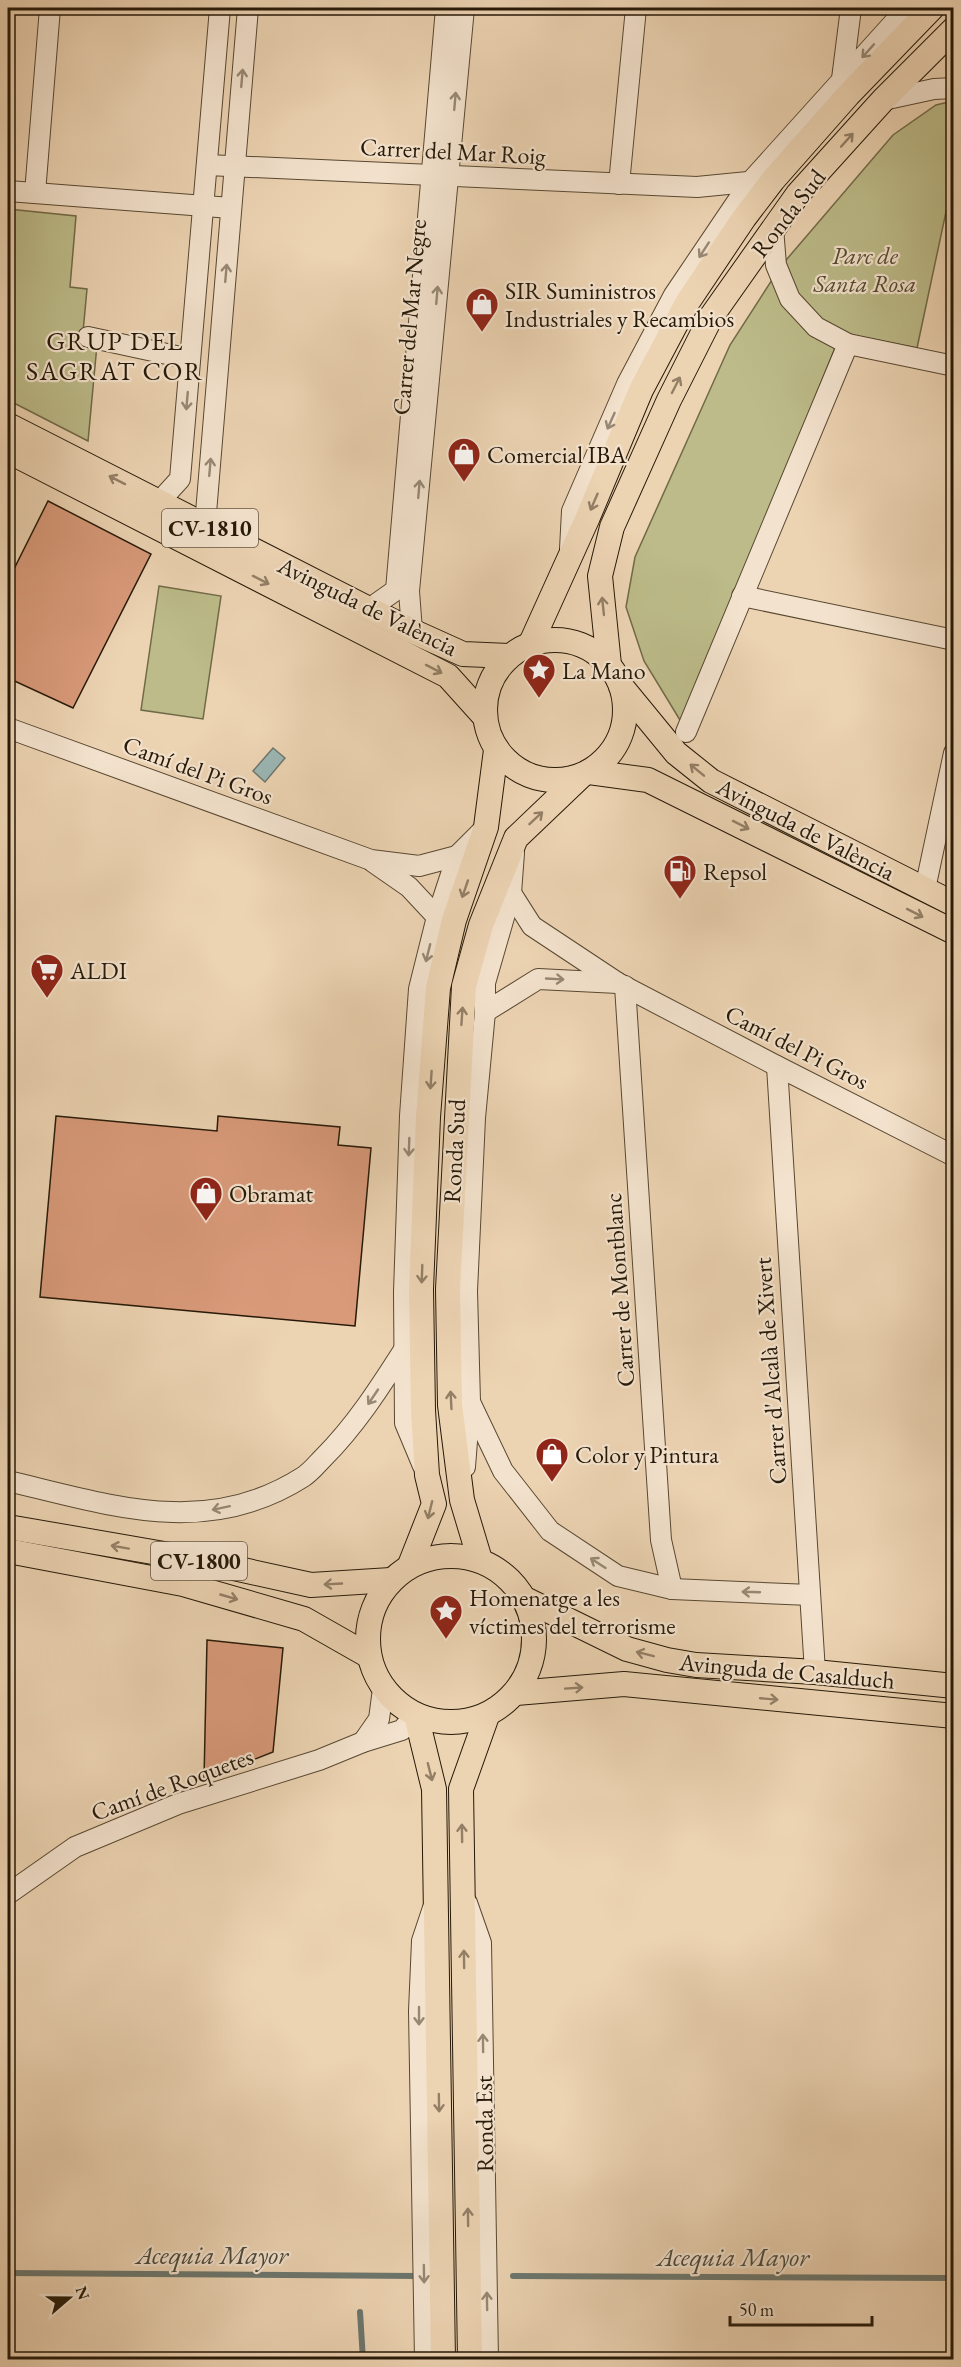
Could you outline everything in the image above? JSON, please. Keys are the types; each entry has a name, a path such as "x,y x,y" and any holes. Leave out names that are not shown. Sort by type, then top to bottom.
{"main road":[{"name":"Ronda Sud","path":"531,643 569,561 641,390 687,303 744,218 762,181 932,8"},
{"name":"Ronda Sud","path":"609,665 600,576 612,527 669,400 711,317 798,195 883,100 953,29"},
{"name":"Avinguda de València","path":"8,424 412,631 463,654 509,656"},
{"name":"Avinguda de València","path":"8,451 448,676 484,716"},
{"path":"559,639 587,647 609,665 621,686 625,719 613,750 585,774 549,781 519,772 496,750 488,734 484,716 489,683 509,656 531,643 559,639"},
{"name":"Avinguda de València","path":"621,686 676,753 711,781 954,904"},
{"name":"Ronda Sud","path":"410,1565 434,1504 428,1475 423,1410 421,1289 428,1117 438,988 454,920 486,827 496,750"},
{"name":"Ronda Sud","path":"480,1560 462,1500 450,1405 448,1289 464,986 481,924 516,837 585,774"},
{"name":"Avinguda de València","path":"585,774 648,780 954,933"},
{"name":"CV-1800","path":"8,1527 193,1559 311,1585 391,1580"},
{"name":"CV-1800","path":"8,1551 194,1587 304,1619 369,1656"},
{"path":"443,1555 480,1560 503,1573 525,1599 535,1632 532,1664 516,1693 487,1716 449,1723 415,1715 383,1689 369,1656 371,1613 391,1580 410,1565 443,1555"},
{"name":"Avinguda de Casalduch","path":"525,1599 627,1649 696,1665 814,1672 954,1686"},
{"name":"Avinguda de Casalduch","path":"516,1693 624,1684 954,1716"},
{"name":"Ronda Est","path":"415,1715 434,1789 443,2360"},
{"name":"Ronda Est","path":"470,2360 461,1790 487,1716"}],"street":[{"path":"35,193 50,8"},
{"path":"159,502 180,479 220,8"},
{"path":"205,525 248,8"},
{"name":"Carrer del Mar Negre","path":"412,631 409,591 440,175 446,8"},
{"name":"Carrer del Mar Negre","path":"369,609 396,591 440,175 464,8"},
{"path":"619,184 636,8"},
{"path":"842,79 851,8"},
{"name":"Ronda Sud","path":"569,561 572,511 627,384 674,295 729,212 762,181 842,79 907,8"},
{"path":"953,29 954,34"},
{"path":"883,100 934,89 954,88"},
{"name":"Carrer del Mar Roig","path":"207,165 697,187 762,181"},
{"path":"697,187 729,212"},
{"path":"8,191 231,208"},
{"path":"773,228 776,265 790,299 816,327 848,344 954,366"},
{"path":"88,337 190,359"},
{"path":"686,732 848,344"},
{"path":"742,596 954,640"},
{"name":"Camí del Pi Gros","path":"8,728 371,860 419,866 457,856"},
{"path":"925,889 954,753"},
{"name":"Ronda Sud","path":"428,1475 405,1423 405,1245 410,1116 419,989 437,917 457,856 486,827"},
{"path":"462,1500 470,1402 467,1291 475,1118 485,1012 485,983 511,893 516,837"},
{"name":"Camí del Pi Gros","path":"371,860 409,888 437,917"},
{"name":"Camí del Pi Gros","path":"511,893 532,926 622,985 954,1156"},
{"name":"Camí del Pi Gros","path":"485,1012 538,979 622,985"},
{"name":"Carrer de Montblanc","path":"622,985 662,1540 672,1589"},
{"name":"Carrer d'Alcalà de Xivert","path":"777,1066 814,1672"},
{"path":"8,1481 129,1509 198,1513 256,1501 305,1476 347,1434 405,1348"},
{"path":"470,1402 503,1471 550,1531 618,1576 672,1589 810,1595"},
{"path":"363,1742 379,1719 383,1689"},
{"name":"Camí de Roquetes","path":"8,1894 75,1847 178,1804 319,1761 363,1742 402,1731 415,1715"},
{"name":"Ronda Est","path":"463,1892 481,1943 488,2360"},
{"name":"Ronda Est","path":"425,2360 419,2011 422,1941 436,1897"}],"green space":[{"name":"Parc de Santa Rosa","path":"953,101 953,179 917,348 841,333 683,725 644,661 626,607 635,557 730,345 781,266 893,135 936,105"},
{"path":"8,209 76,216 70,287 87,289 82,343 97,345 88,441 8,400"},
{"path":"159,586 221,596 203,719 141,710"}],"water":[{"path":"273,748 285,758 265,782 253,771"}],"building":[{"path":"48,501 151,554 73,708 8,678 8,581"},
{"name":"Obramat","path":"56,1116 217,1131 218,1116 340,1127 338,1145 371,1148 355,1326 40,1297"},
{"path":"207,1640 283,1648 273,1752 204,1779"}],"waterway":[{"name":"Acequia Mayor","path":"8,2273 416,2276"},
{"name":"Acequia Mayor","path":"513,2276 954,2278"},
{"path":"360,2312 363,2360"}],"place":[{"name":"SIR Suministros Industriales y Recambios","path":"482,333"},
{"name":"Comercial IBA","path":"464,483"},
{"name":"La Mano","path":"539,699"},
{"name":"Repsol","path":"680,900"},
{"name":"ALDI","path":"47,999"},
{"name":"Obramat","path":"206,1222"},
{"name":"Color y Pintura","path":"552,1483"},
{"name":"Homenatge a les víctimes del terrorisme","path":"446,1640"}],"district":[{"name":"GRUP DEL SAGRAT COR","path":"115,356"}]}
